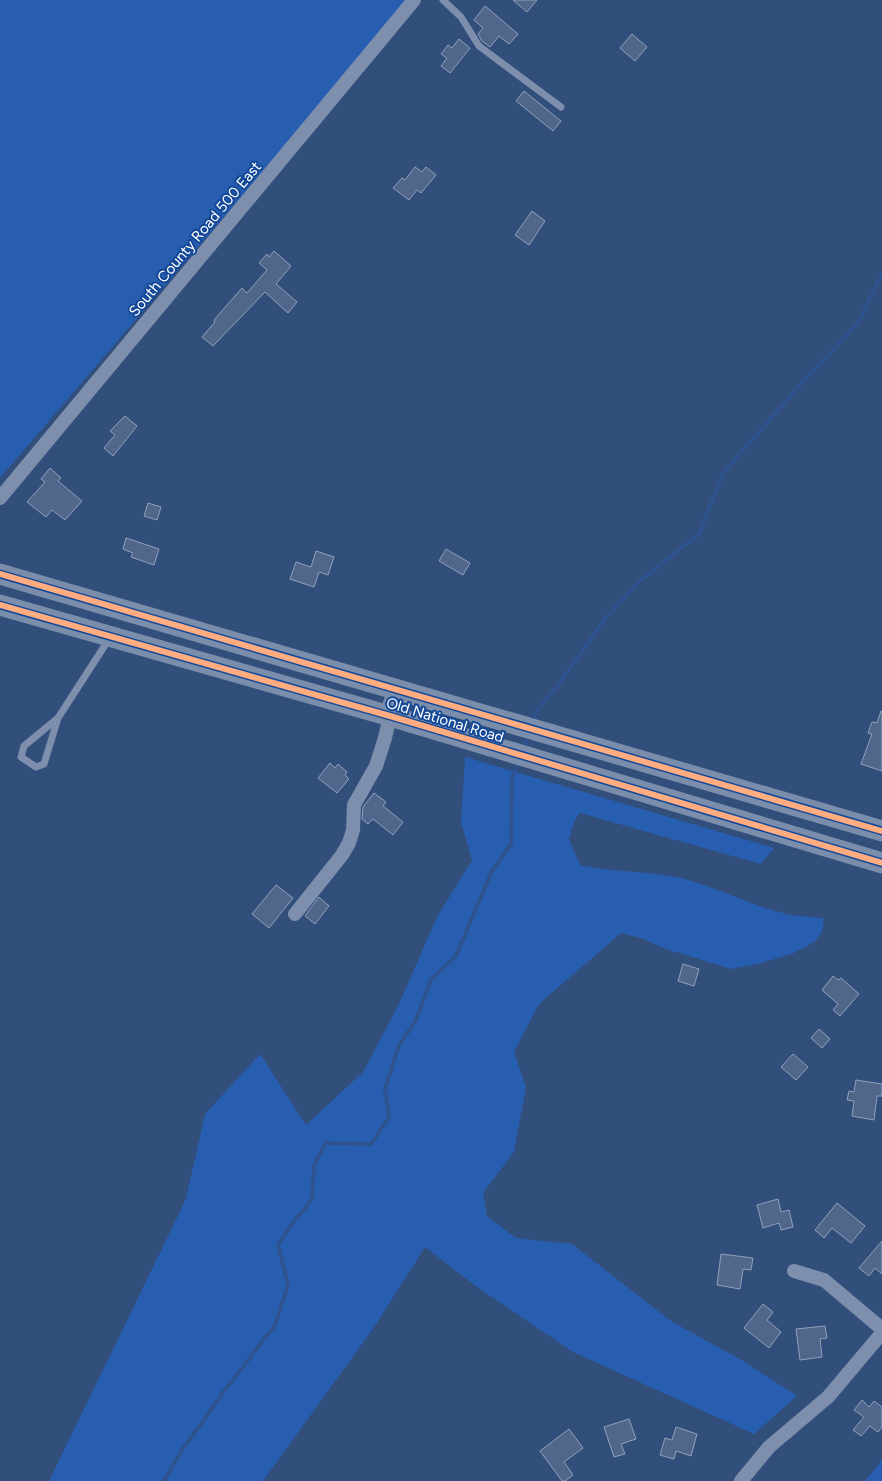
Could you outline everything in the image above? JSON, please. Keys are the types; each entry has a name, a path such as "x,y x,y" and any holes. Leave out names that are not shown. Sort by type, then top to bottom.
{"main road":[{"name":"Old National Road","path":"0,574 882,832"},
{"name":"Old National Road","path":"0,604 390,716 882,863"}],"street":[{"name":"South County Road 500 East","path":"0,498 414,0"},
{"path":"295,914 342,855 349,843 353,830 354,805 376,766 385,738 390,716 390,703 395,690"},
{"path":"741,1481 769,1447 828,1397 882,1331 824,1280 794,1272"}],"lane":[{"path":"443,0 461,17 479,46 561,107"},
{"path":"58,718 24,746 21,757 36,767 44,764 58,718 111,637"}],"shaded area":[{"path":"0,0 410,0 0,478"},
{"path":"465,757 774,848 761,864 580,813 575,820 569,839 580,865 672,876 710,887 771,910 824,919 822,932 814,942 794,953 758,964 731,969 621,933 539,1004 514,1052 526,1087 514,1152 483,1193 487,1216 516,1238 572,1244 671,1321 743,1361 797,1396 754,1434 573,1352 477,1287 425,1247 375,1326 263,1481 49,1481 186,1199 205,1114 260,1054 306,1125 363,1072 399,1004 437,917 472,860 461,822"},
{"path":"882,1460 882,1481 865,1481"}],"building":[{"path":"513,0 537,0 527,12"},
{"path":"485,6 518,34 509,44 499,36 490,47 482,41 478,34 483,28 474,20"},
{"path":"632,34 647,47 635,61 620,48"},
{"path":"459,39 470,48 450,73 441,66 447,58 441,54 448,45 452,48"},
{"path":"524,91 561,121 553,131 516,101"},
{"path":"415,167 422,172 426,167 436,175 421,193 417,190 409,200 393,188 402,178 405,180"},
{"path":"532,211 545,221 529,245 515,235"},
{"path":"274,251 291,266 276,284 297,302 288,313 265,292 213,346 202,337 242,288 247,293 267,270 259,263 267,254 269,257"},
{"path":"125,416 137,426 113,456 104,448 115,435 110,431"},
{"path":"50,468 61,478 58,481 82,501 65,520 52,510 46,517 27,502 45,482 41,479"},
{"path":"148,503 161,507 157,520 144,516"},
{"path":"126,538 159,549 154,565 131,557 133,553 123,549"},
{"path":"446,549 470,563 463,575 439,561"},
{"path":"316,551 334,557 328,575 319,572 314,587 290,579 296,562 311,567"},
{"path":"881,711 882,771 861,764 872,734 868,733 872,722 877,723"},
{"path":"330,763 335,768 338,764 347,772 345,775 349,779 337,793 318,778"},
{"path":"374,793 386,802 383,806 403,822 393,835 373,819 368,824 362,819 363,807"},
{"path":"276,885 293,898 269,928 252,914"},
{"path":"319,897 329,906 315,924 305,916"},
{"path":"683,964 699,969 694,986 678,981"},
{"path":"833,976 838,980 841,978 859,994 840,1016 833,1010 838,1004 822,990"},
{"path":"819,1029 830,1039 822,1048 811,1038"},
{"path":"793,1054 808,1067 796,1080 781,1067"},
{"path":"856,1080 882,1084 882,1096 877,1096 874,1120 852,1116 854,1101 847,1100 849,1091 854,1092"},
{"path":"778,1199 781,1212 789,1210 793,1227 781,1230 779,1223 763,1228 757,1205"},
{"path":"837,1203 865,1226 851,1243 832,1228 824,1238 815,1230"},
{"path":"882,1241 882,1274 875,1268 869,1276 859,1268"},
{"path":"721,1254 753,1258 751,1270 743,1269 740,1289 717,1285"},
{"path":"763,1304 773,1312 767,1320 781,1332 769,1348 744,1328"},
{"path":"825,1326 827,1338 820,1339 822,1357 800,1360 796,1329"},
{"path":"862,1400 869,1407 874,1401 882,1407 882,1427 878,1432 870,1426 861,1436 853,1430 864,1417 854,1410"},
{"path":"629,1419 636,1439 621,1444 625,1454 614,1457 604,1427"},
{"path":"676,1427 697,1434 691,1456 676,1451 674,1459 660,1455 665,1438 672,1440"},
{"path":"569,1429 583,1448 564,1462 573,1475 562,1481 540,1451"}],"waterway":[{"path":"533,722 537,710 557,687 606,617 640,581 699,534 723,473 801,384 858,323 882,274"},
{"path":"524,746 528,735"},
{"path":"164,1481 180,1453 275,1325 288,1285 278,1245 312,1199 314,1166 325,1143 371,1144 389,1117 385,1089 399,1045 415,1022 431,980 456,956 492,871 511,844 512,778 517,765"}],"cycle path":[{"path":"0,574 882,831"},
{"path":"0,605 390,716 882,863"}]}
